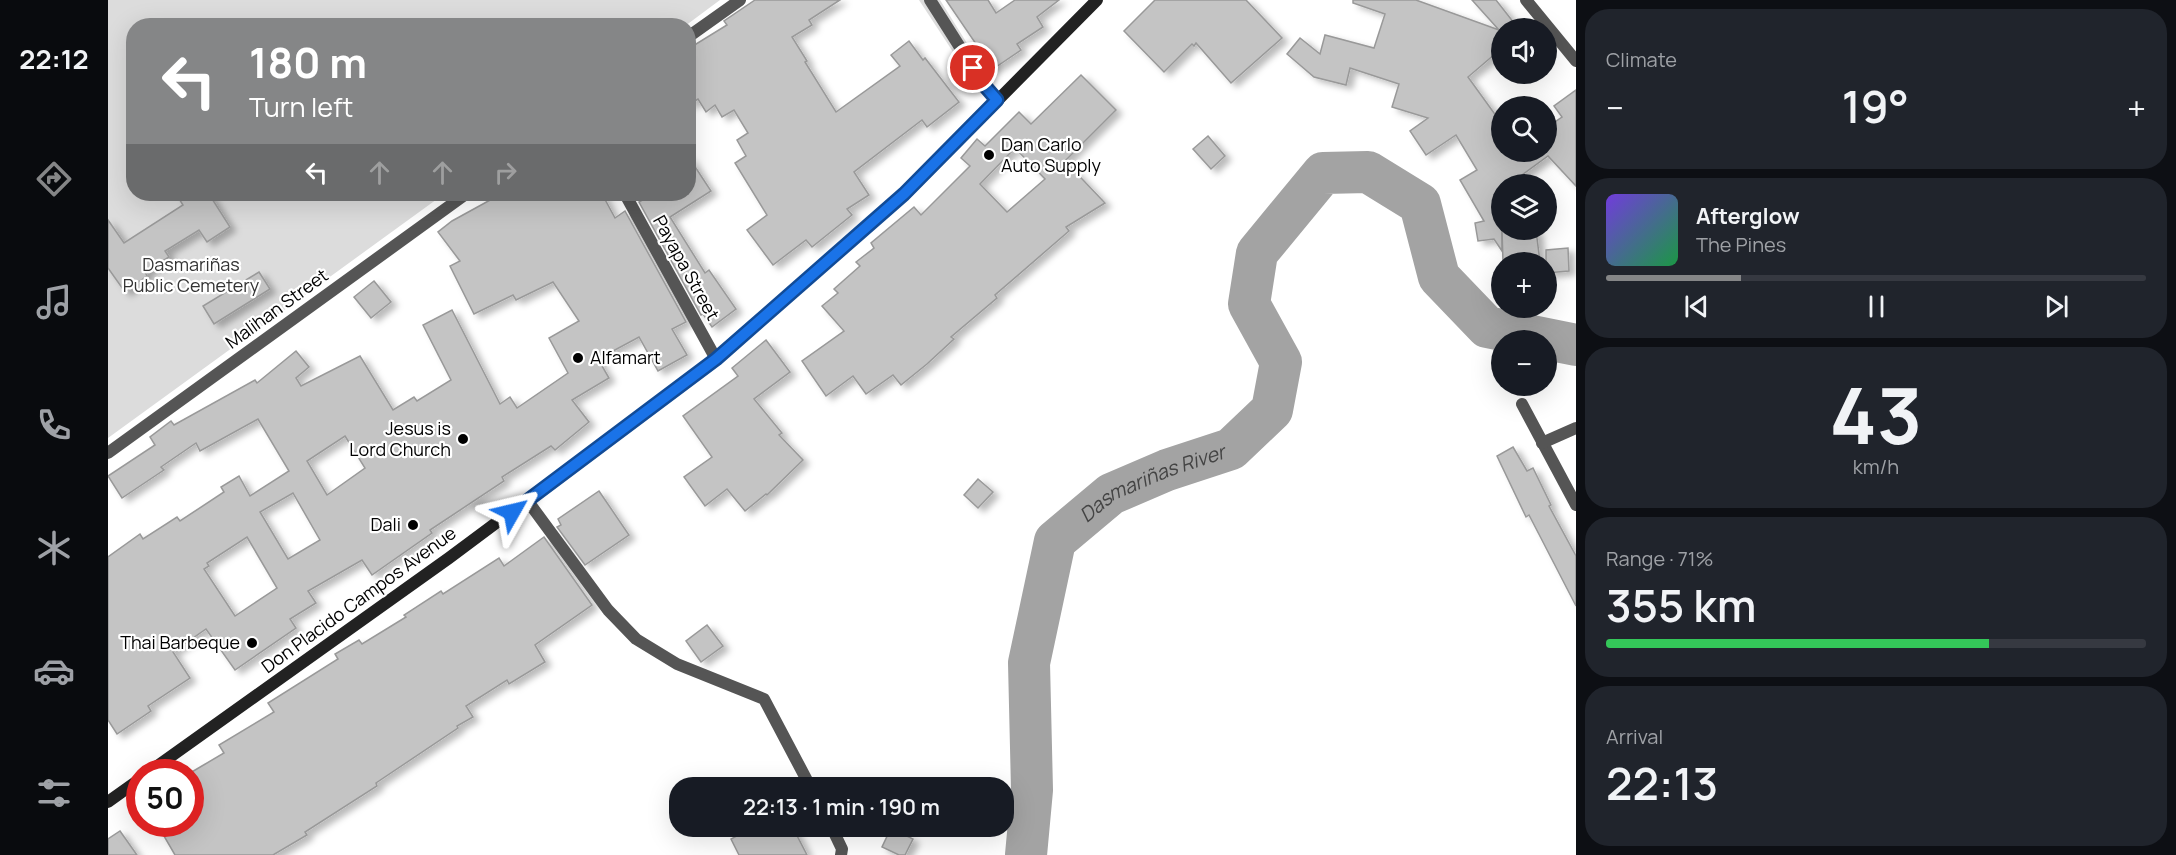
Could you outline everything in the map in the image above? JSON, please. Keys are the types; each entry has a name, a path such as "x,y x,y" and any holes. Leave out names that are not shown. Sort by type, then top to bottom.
{"main road":[{"name":"Don Placido Campos Avenue","path":"167,759 431,571 716,359 904,194 1097,0"},
{"path":"108,802 126,789"}],"street":[{"path":"696,31 740,0"},
{"path":"930,0 984,85 997,100"},
{"path":"1526,0 1576,61"},
{"name":"Malihan Street","path":"108,453 456,201"},
{"name":"Payapa Street","path":"629,201 716,359"},
{"path":"1522,404 1576,505"},
{"path":"1542,443 1576,428"},
{"path":"527,500 608,610 636,639 677,664 764,699 805,777"},
{"path":"836,837 842,849 841,855"}],"green space":[{"name":"Dasmariñas Public Cemetery","path":"108,0 720,0 696,18 126,18 126,201 434,201 108,438"},
{"path":"919,0 940,0 990,80 978,90"}],"building":[{"path":"755,0 840,0 809,20 812,25 792,37 836,112 900,66 891,55 909,41 959,102 927,127 922,120 854,172 869,195 847,209 852,215 812,247 806,240 773,265 747,230 767,215 735,163 746,156 737,140 748,133 734,110 722,117 715,105 706,112 698,99 696,100 696,44 727,25 724,21"},
{"path":"946,0 988,0 996,13 1015,0 1059,0 1037,17 1043,27 1017,44 1021,50 993,69"},
{"path":"1155,0 1246,0 1282,38 1231,83 1196,43 1194,46 1192,44 1164,72 1124,31"},
{"path":"1353,0 1416,0 1491,27 1491,57 1468,77 1491,109 1491,162 1540,162 1523,174 1491,174 1491,239 1478,241 1475,223 1484,221 1460,180 1477,170 1456,135 1426,155 1410,131 1428,118 1392,107 1399,84 1350,68 1346,85 1314,77 1287,54 1300,38 1320,54 1325,35 1374,48 1385,14 1353,3"},
{"path":"1472,0 1496,0 1510,18 1491,18 1491,21"},
{"path":"1081,75 1116,110 1065,161 1105,203 1066,227 1069,231 995,295 997,298 951,337 954,339 901,385 893,375 866,394 853,376 826,396 802,361 844,331 822,306 838,293 834,289 860,266 856,262 874,248 871,243 914,207 921,215 970,166 961,158 977,139 985,146 1019,112 1031,124","holes":["1015,148 1045,179 1007,212 980,184"]},
{"path":"1576,90 1576,186 1554,162 1557,162 1557,120 1562,117 1557,110 1557,104"},
{"path":"1208,136 1225,156 1211,169 1193,149"},
{"path":"696,168 711,191 696,201"},
{"path":"180,201 213,201 230,227 207,242 199,230 165,251 169,257 145,272 147,276 125,292 108,268 108,220 124,243 183,205"},
{"path":"488,201 606,201 615,218 625,211 686,322 672,329 687,355 658,371 639,337 598,359 609,378 572,400 589,422 555,450 551,446 502,477 504,481 430,530 432,533 372,575 362,560 308,591 316,603 290,619 296,628 235,670 206,629 173,652 190,678 148,706 151,711 117,734 108,720 108,557 140,534 143,539 177,517 180,521 224,492 221,487 239,476 250,496 289,471 258,419 200,451 196,443 161,467 164,470 122,498 108,476 155,445 150,437 171,421 174,425 255,380 257,383 296,351 309,367 296,378 301,386 360,356 393,410 414,397 417,401 451,380 423,325 452,310 500,404 510,397 517,408 568,373 549,338 579,321 553,282 516,300 513,295 474,314 450,266 460,261 438,232 452,221","holes":["345,436 365,468 327,495 307,461","293,493 320,540 288,559 260,512","247,537 277,588 235,616 204,569 209,566 207,563"]},
{"path":"695,201 670,217 705,273 709,270 736,309 712,327 703,314 701,315 639,202"},
{"path":"1495,240 1502,240 1502,251"},
{"path":"1502,240 1537,240 1539,252 1503,252"},
{"path":"1568,248 1569,271 1557,272 1557,252 1546,252 1546,250"},
{"path":"259,272 270,289 214,324 203,306"},
{"path":"374,281 391,302 371,318 354,297"},
{"path":"766,340 790,372 754,399 782,433 779,435 803,460 767,495 745,511 727,489 705,506 684,477 712,457 683,416 738,376 732,368"},
{"path":"1513,447 1527,471 1533,468 1551,505 1549,506 1576,556 1576,606 1529,515 1526,517 1497,456"},
{"path":"978,479 993,492 978,508 964,495"},
{"path":"599,491 629,535 585,565 557,527 561,525 558,519"},
{"path":"544,537 592,605 535,645 545,662 509,684 507,680 466,706 473,717 376,783 377,786 305,832 307,835 273,855 175,855 165,837 204,837 204,765 224,753 219,745 274,712 268,703 338,659 335,654 359,640 362,644 406,617 404,615 441,591 443,594 499,558 504,566"},
{"path":"707,625 723,646 701,662 686,641"},
{"path":"120,831 137,855 108,855 108,839"},
{"path":"735,837 798,837 807,855 739,855 731,839"},
{"path":"887,837 913,839 905,855 899,855 882,847"}],"waterway":[{"name":"Dasmariñas River","path":"1026,855 1032,790 1029,663 1055,541 1111,494 1167,470 1231,449 1272,410 1281,362 1249,304 1257,253 1323,173 1368,172 1420,204 1439,277 1487,327 1576,345"}],"place":[{"name":"Dan Carlo Auto Supply","path":"989,155"},
{"name":"Alfamart","path":"578,358"},
{"name":"Jesus is Lord Church","path":"463,439"},
{"name":"Dali","path":"413,525"},
{"name":"Thai Barbeque","path":"252,643"}],"route":[{"path":"512,512 716,359 904,194 997,100 973,68"}]}
